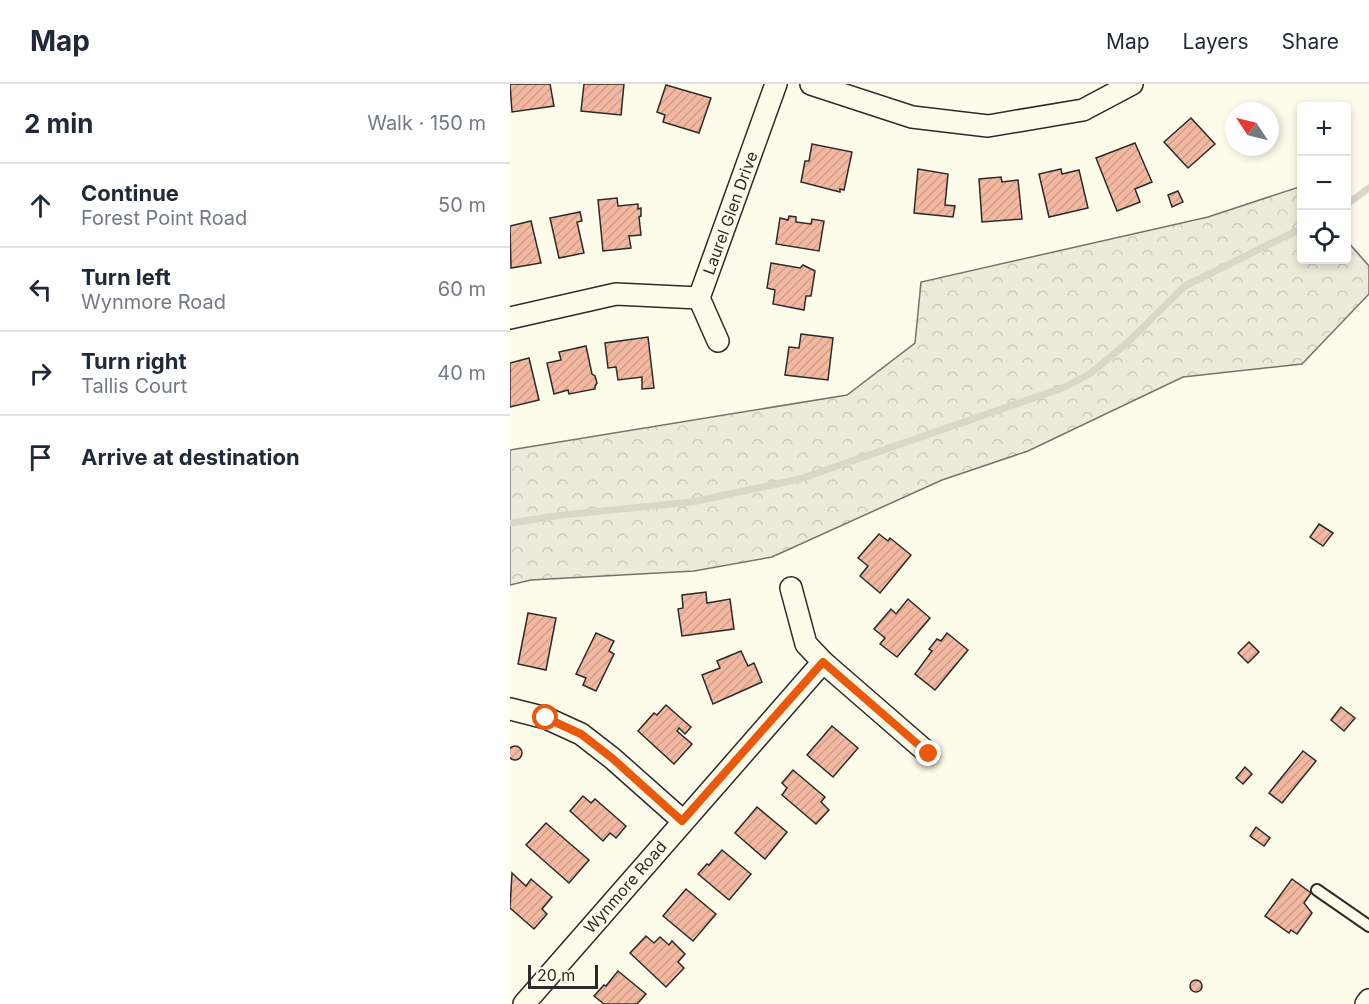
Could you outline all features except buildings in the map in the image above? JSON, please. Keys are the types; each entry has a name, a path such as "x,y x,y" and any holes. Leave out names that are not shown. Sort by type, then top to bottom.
{"street":[{"name":"Laurel Glen Drive","path":"699,298 776,84"},
{"path":"811,84 912,117 988,126 1083,110 1132,84"},
{"path":"510,318 616,294 699,298 718,341"},
{"path":"791,588 807,644 823,662 929,754"},
{"name":"Wynmore Road","path":"524,1004 823,662"},
{"path":"510,709 546,718 581,734 612,758 682,821"},
{"path":"1366,1004 1369,1000"}],"lane":[{"path":"1317,890 1369,926"}],"green space":[{"path":"1297,188 1297,264 1351,264 1351,246 1369,266 1369,294 1302,364 1183,377 1028,451 942,480 772,557 694,571 531,580 510,585 510,450 847,395 915,343 921,282 1208,217"}],"waterway":[{"path":"1351,201 1369,188"},
{"path":"510,523 562,515 692,502 800,479 1065,387 1091,373 1128,342 1185,286 1297,230"}],"route":[{"path":"546,718 581,734 612,758 682,821 823,662 929,754"}]}
